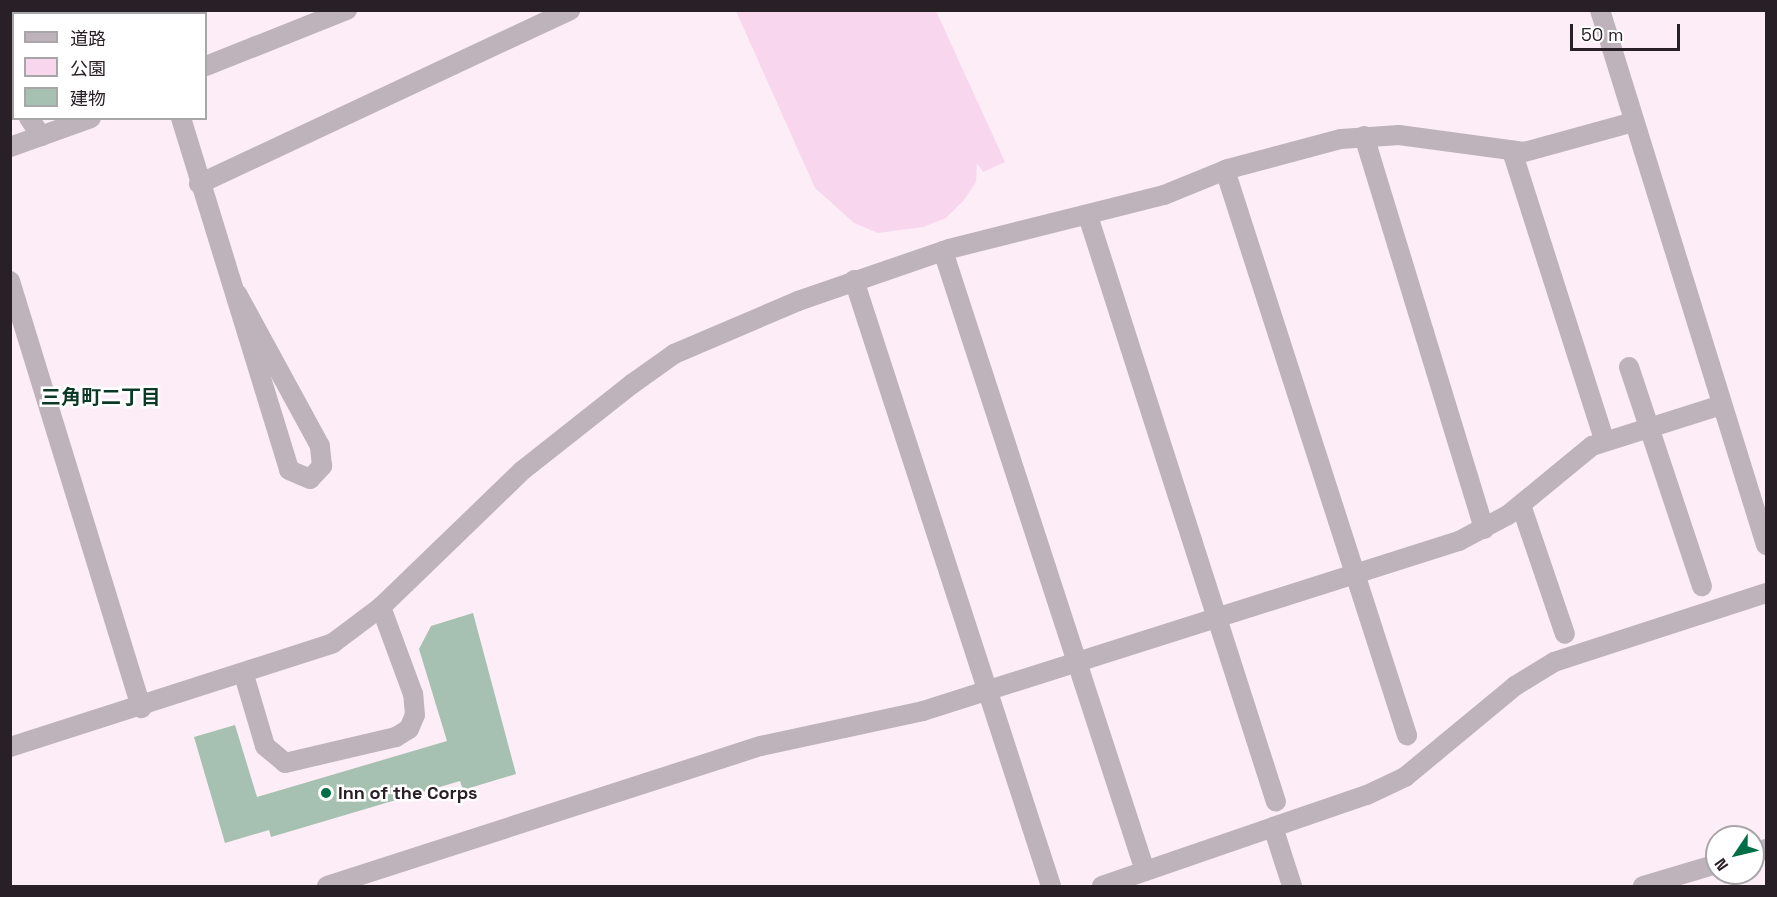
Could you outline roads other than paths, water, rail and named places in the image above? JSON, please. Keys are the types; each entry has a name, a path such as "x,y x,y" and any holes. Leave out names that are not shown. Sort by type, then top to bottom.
{"lane":[{"path":"207,66 347,10"},
{"path":"199,184 570,10"},
{"path":"1600,10 1721,405 1767,545"},
{"path":"30,120 41,136"},
{"path":"10,147 85,120"},
{"path":"182,120 199,184 237,294 289,470 309,479 322,466 320,446 237,294"},
{"path":"10,747 244,675 333,643 381,607 523,470 674,354 854,280 943,251 1164,195 1225,170 1364,136 1399,135 1512,151 1634,122"},
{"path":"1364,136 1484,529"},
{"path":"1512,151 1604,440"},
{"path":"1225,170 1407,735"},
{"path":"1088,216 1276,802"},
{"path":"943,251 1079,661 1144,877"},
{"path":"854,280 1051,886"},
{"path":"10,281 141,708"},
{"path":"1629,367 1702,586"},
{"path":"327,886 761,746 862,727 989,690 1355,573 1484,529 1521,505 1604,440 1721,405"},
{"path":"1521,505 1565,634"},
{"path":"1102,886 1144,877 1273,827 1344,805 1405,777 1515,686 1554,662 1767,593"},
{"path":"244,675 265,746 285,764 396,737 409,729 415,715 381,607"},
{"path":"1273,827 1292,886"},
{"path":"1643,886 1705,868"}],"place":[{"name":"Inn of the Corps","path":"326,793"}],"district":[{"name":"三角町二丁目","path":"101,397"}]}
